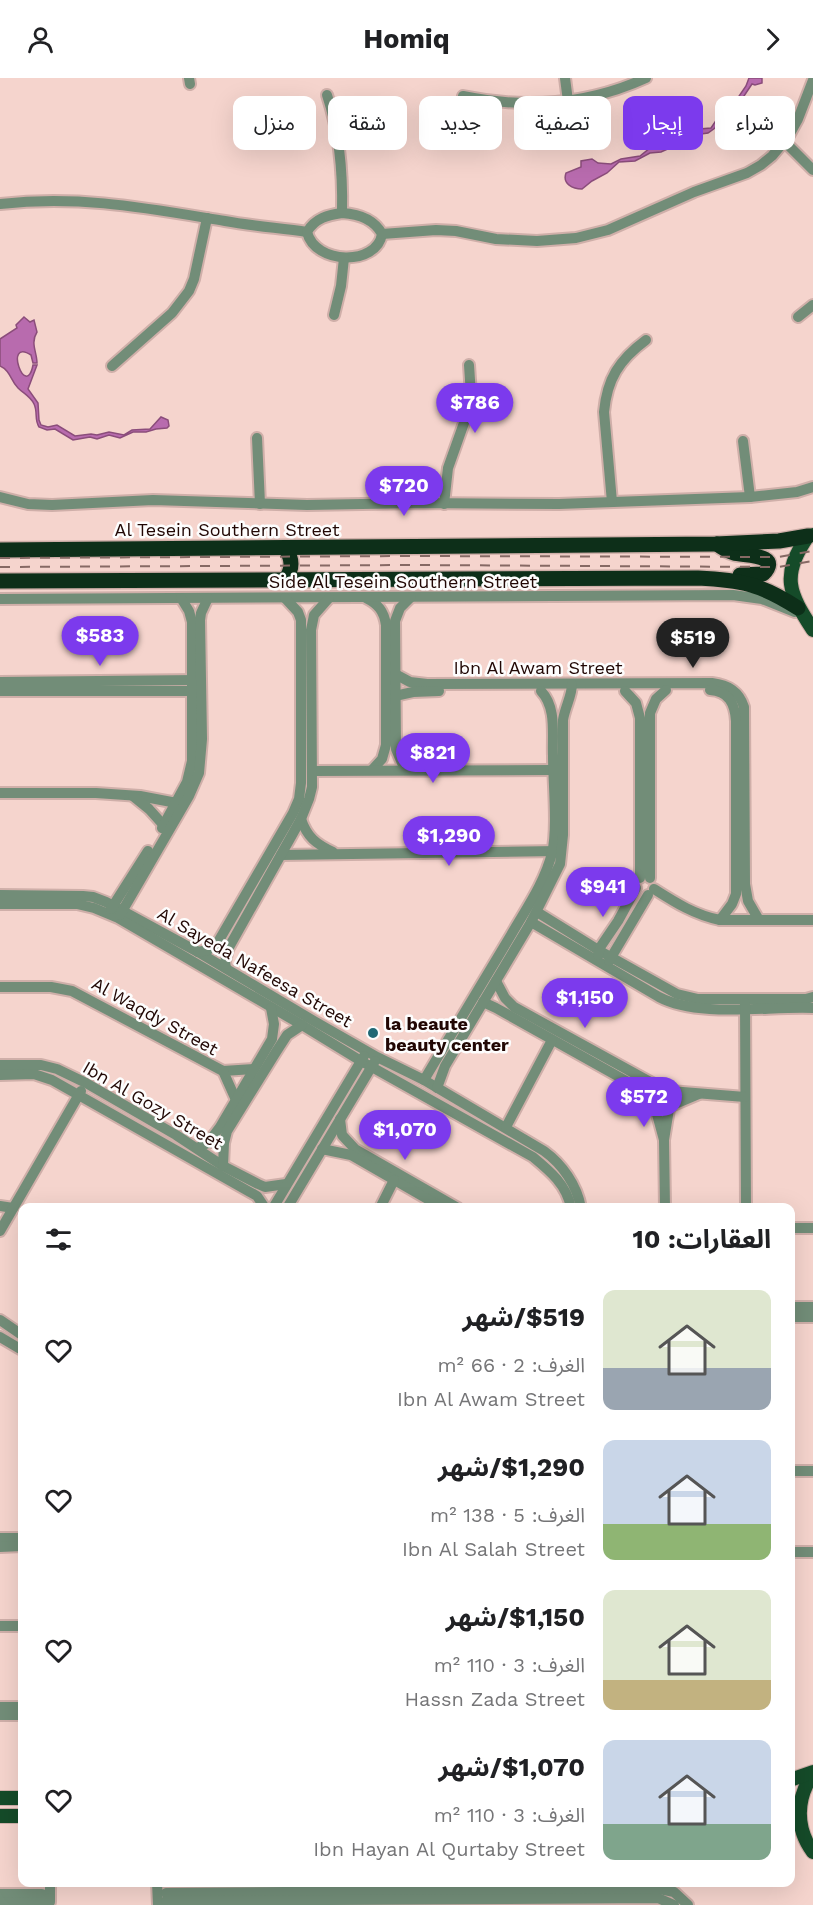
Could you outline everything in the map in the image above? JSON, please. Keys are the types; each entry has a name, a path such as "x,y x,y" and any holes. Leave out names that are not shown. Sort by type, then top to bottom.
{"highway":[{"name":"Al Tesein Southern Street","path":"0,550 716,543 779,541 810,536"},
{"path":"716,543 736,554 759,556 768,564 763,574 739,575 726,579"},
{"path":"285,548 291,560 291,567 285,580"},
{"path":"0,581 726,579 765,589 807,619"}],"main road":[{"path":"807,619 792,591 792,568 796,555 810,536"},
{"path":"795,1778 813,1773"},
{"path":"813,1773 800,1801 800,1822 797,1831 813,1852"},
{"path":"0,1798 18,1798"},
{"path":"0,1816 18,1816"}],"street":[{"path":"565,78 567,96"},
{"path":"594,96 609,93 646,78"},
{"path":"795,125 813,80"},
{"path":"327,95 339,141 343,186 342,213"},
{"path":"382,234 436,230 456,231 496,239 537,241 592,235 625,224 675,200 747,173 778,150"},
{"path":"793,150 813,170"},
{"path":"0,204 47,200 96,201 307,232"},
{"path":"342,213 372,221 378,226 382,234 378,245 358,256 344,258 329,255 317,249 309,240 307,232 310,226 330,214 342,213"},
{"path":"112,366 172,313 189,291 194,279 207,218"},
{"path":"334,315 344,258"},
{"path":"798,317 813,306"},
{"path":"612,502 605,402 610,381 622,361 646,340"},
{"path":"444,504 448,468 470,406 469,365"},
{"path":"257,438 260,504"},
{"path":"743,441 750,497"},
{"path":"0,496 13,501 44,505 153,500 260,504 559,504 750,497 813,488"},
{"name":"Side Al Tesein Southern Street","path":"0,599 733,595 762,599 807,619"},
{"path":"410,770 402,763 396,749 395,621 400,608 411,597"},
{"path":"115,912 180,803 195,772 202,739 191,616 181,598"},
{"path":"197,686 200,620 208,598"},
{"path":"198,952 208,950 218,942 293,813 299,798 302,739 301,620 298,612 285,598"},
{"path":"226,968 226,955 231,944 301,819 309,799 312,771 311,630 314,615 329,598"},
{"path":"366,598 381,608 386,625 386,745 382,759 372,770"},
{"name":"Ibn Al Awam Street","path":"395,674 405,680 421,684 625,690 716,690 728,696 735,708 736,716 746,893 759,920"},
{"path":"0,682 197,686"},
{"name":"Ibn Al Awam Street","path":"395,696 420,691 541,691 572,687 712,683 730,688 739,695 744,707 736,894 732,904 720,920"},
{"path":"0,692 197,686"},
{"path":"437,1088 445,1066 537,912 556,873 563,720 572,687"},
{"path":"598,955 646,885 640,718 636,703 625,690"},
{"path":"609,961 646,885 650,713 656,699 666,690"},
{"path":"424,1080 463,1017 557,851 551,707 541,691"},
{"path":"312,771 553,770"},
{"path":"0,793 133,795 180,803"},
{"path":"133,795 166,828"},
{"path":"301,819 312,840 336,853"},
{"path":"281,855 557,851"},
{"path":"646,885 692,912 720,920 813,920"},
{"name":"Al Sayeda Nafeesa Street","path":"0,896 93,897 361,1061 374,1062 424,1080 506,1127 551,1156 569,1177 579,1203"},
{"name":"Al Sayeda Nafeesa Street","path":"0,904 77,904 115,912 198,952 367,1051 374,1062 533,1157 557,1179 564,1188 569,1203"},
{"path":"537,912 598,955"},
{"path":"531,922 677,994 698,999 745,1004 813,1008"},
{"path":"496,981 505,998 514,1006 666,1089 745,1097"},
{"name":"Al Waqdy Street","path":"0,987 51,987 72,991 223,1071 254,1069"},
{"path":"745,1004 813,997"},
{"path":"483,1002 637,1087 661,1111 699,1094"},
{"path":"745,1004 746,1203"},
{"path":"196,1148 208,1143 224,1129 272,1049 274,1034 272,1008"},
{"path":"223,1166 224,1129 236,1100 254,1069 287,1035 302,1025"},
{"path":"506,1127 552,1040"},
{"path":"276,1203 367,1051"},
{"path":"289,1203 374,1062"},
{"name":"Ibn Al Gozy Street","path":"0,1065 48,1066 86,1083 223,1166 265,1187 286,1184"},
{"name":"Al Waqdy Street","path":"223,1071 236,1100"},
{"name":"Ibn Al Gozy Street","path":"0,1075 42,1076 257,1196 262,1203"},
{"path":"0,1231 86,1083"},
{"path":"664,1140 653,1104 654,1092 666,1089"},
{"path":"665,1203 664,1140 674,1099 666,1089"},
{"path":"340,1119 342,1135 353,1152 394,1180 434,1203"},
{"path":"322,1149 353,1152 449,1203"},
{"path":"382,1203 394,1180"},
{"path":"0,1206 13,1208"},
{"path":"795,1228 813,1228"},
{"path":"795,1307 813,1307"},
{"path":"795,1317 813,1317"},
{"path":"0,1320 18,1332"},
{"path":"0,1337 18,1348"},
{"path":"795,1471 813,1471"},
{"path":"0,1538 18,1538"},
{"path":"0,1547 18,1546"},
{"path":"795,1552 813,1552"},
{"path":"0,1626 18,1626"},
{"path":"0,1707 18,1707"},
{"path":"0,1715 18,1715"},
{"path":"613,1898 667,1891 674,1892 688,1905"},
{"path":"0,1894 44,1898"},
{"path":"165,1897 242,1899 658,1898 674,1905"},
{"path":"0,1903 44,1898"}],"shaded area":[{"path":"749,78 762,78 762,83 752,84 744,96 739,96"},
{"path":"715,122 715,128 703,134 703,129 711,128"},
{"path":"648,150 665,150 650,153 635,161 619,162 607,173 582,189 572,187 567,183 565,177 566,173 581,167 581,161 592,159 598,163 611,164 621,159 640,156"},
{"path":"24,317 30,322 34,320 37,332 34,344 37,363 33,363 31,355 23,352 19,354 17,360 22,373 26,376 30,374 33,365 37,365 28,389 38,403 41,425 48,427 57,425 75,436 109,432 124,435 132,430 150,429 161,417 168,420 169,426 146,432 133,432 120,438 109,435 97,439 90,437 73,440 55,429 47,430 39,427 32,401 0,366 0,339 17,328 16,325"}],"railway":[{"path":"0,558 778,557 813,551"},
{"path":"0,567 413,565 778,567 813,561"}],"place":[{"name":"la beaute beauty center","path":"373,1033"}]}
